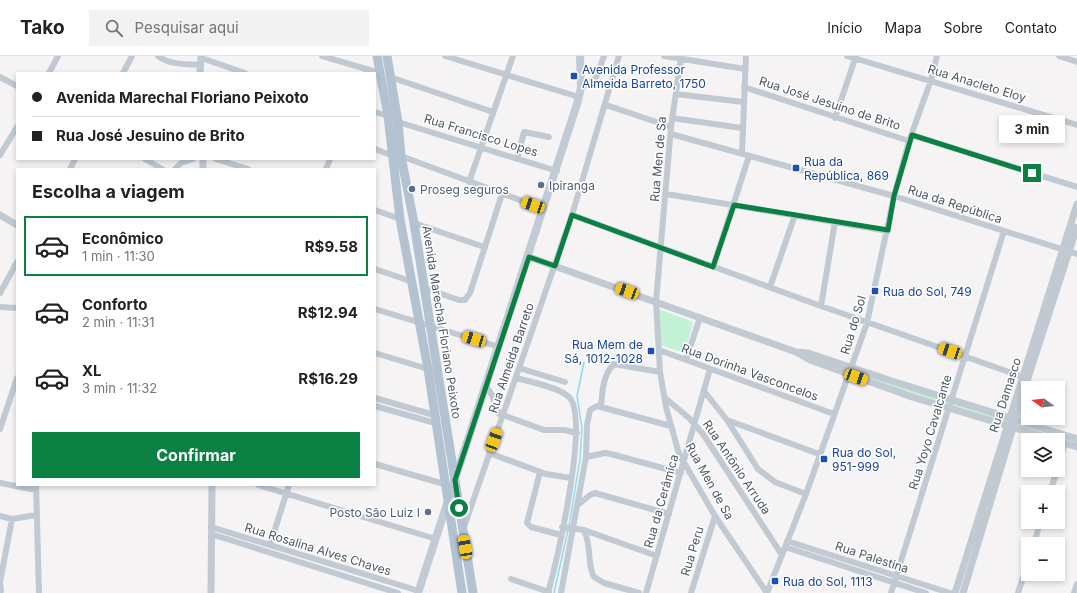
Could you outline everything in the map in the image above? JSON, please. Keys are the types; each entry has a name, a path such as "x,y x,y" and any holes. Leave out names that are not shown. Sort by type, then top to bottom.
{"main road":[{"name":"Avenida Marechal Floriano Peixoto","path":"377,56 388,116 414,223 473,593"},
{"name":"Avenida Marechal Floriano Peixoto","path":"387,56 398,122 397,156 400,218 410,281 428,369 444,484 462,593"},
{"path":"418,592 529,257 579,97 581,88 580,56"}],"street":[{"path":"50,72 58,56"},
{"path":"124,72 132,56"},
{"path":"158,56 176,64 200,60 242,72"},
{"path":"322,56 380,73"},
{"path":"445,56 506,76 579,97"},
{"path":"469,182 513,56"},
{"path":"581,88 595,80 598,76 604,56"},
{"name":"Rua Almeida Barreto","path":"462,531 572,215 606,105 619,56"},
{"path":"665,56 745,69"},
{"path":"742,153 746,56"},
{"name":"Rua Anacleto Eloy","path":"847,56 856,57 1077,125"},
{"name":"Rua do Sol","path":"767,593 806,494 866,322 888,230 894,196 911,138 931,80 937,56"},
{"path":"1059,56 1077,62"},
{"path":"835,118 856,57"},
{"name":"Rua Men de Sa","path":"681,58 671,127 662,248 656,302 660,372 671,426 679,454 714,516 767,593"},
{"path":"200,60 200,72"},
{"path":"0,77 16,85"},
{"path":"390,77 493,112"},
{"name":"Rua José Jesuino de Brito","path":"744,87 835,118 911,138 1077,187"},
{"path":"676,94 743,102"},
{"path":"606,105 671,127"},
{"path":"376,112 388,116"},
{"path":"672,118 742,128"},
{"name":"Rua Francisco Lopes","path":"398,122 556,171"},
{"path":"0,155 16,129"},
{"path":"517,159 524,132 549,137"},
{"name":"Rua da República","path":"671,134 894,196 1077,254"},
{"path":"376,150 397,156 544,209"},
{"path":"713,267 749,156"},
{"path":"147,160 160,168"},
{"path":"176,168 181,163 190,160"},
{"path":"219,160 245,168"},
{"path":"424,288 459,300 465,300 470,293 502,194"},
{"path":"666,194 888,230"},
{"name":"Rua Damasco","path":"955,593 1066,251 1077,204"},
{"path":"376,210 400,218"},
{"path":"0,215 16,224"},
{"path":"572,215 821,306 1026,377"},
{"path":"770,287 795,215"},
{"path":"821,306 835,222"},
{"path":"414,223 484,246"},
{"name":"Rua Damasco","path":"1066,251 1077,227"},
{"name":"Rua Yoyo Cavalcante","path":"891,593 1004,231"},
{"path":"529,257 796,352 801,356 848,375 949,408 1011,423 1076,443"},
{"path":"0,293 16,264"},
{"path":"376,269 410,281"},
{"path":"0,307 16,308"},
{"path":"376,309 499,347"},
{"path":"686,360 700,317"},
{"name":"Rua Dorinha Vasconcelos","path":"659,350 710,370 834,414"},
{"path":"796,352 805,352 952,399 1037,433"},
{"path":"376,353 428,369"},
{"path":"598,407 605,382 614,364 660,372"},
{"path":"519,368 564,382"},
{"name":"Rua da Cerâmica","path":"646,593 710,370"},
{"path":"516,378 564,393 571,399 575,410 576,433 561,593"},
{"path":"0,429 16,381"},
{"path":"486,386 492,395 499,414 544,430 564,430 576,433"},
{"path":"704,391 727,420 749,456 766,476 775,482 806,494"},
{"path":"376,398 435,419"},
{"name":"Rua Antônio Arruda","path":"665,398 695,424 782,555"},
{"path":"376,406 435,419"},
{"path":"511,579 548,592 561,535 568,528 579,504 586,457 587,419 590,410 598,407 671,426"},
{"path":"727,420 819,454"},
{"name":"Rua Damasco","path":"963,593 1011,423"},
{"path":"1065,442 1076,443"},
{"path":"489,453 540,472 554,476 571,478"},
{"path":"586,457 605,453 611,454 681,473"},
{"path":"376,464 444,484"},
{"path":"540,472 527,521 531,527 561,535"},
{"path":"0,484 16,486"},
{"path":"18,486 36,488 39,593"},
{"path":"211,593 210,559 212,486"},
{"path":"262,486 436,538"},
{"path":"270,545 289,486"},
{"path":"579,504 595,493 669,514"},
{"path":"0,516 12,519 36,515"},
{"name":"Rua Peru","path":"691,593 714,516"},
{"path":"1,592 0,582 3,549 12,519"},
{"path":"568,528 584,530 657,556"},
{"path":"584,530 590,546 591,567 594,577 604,583 639,593"},
{"name":"Rua Rosalina Alves Chaves","path":"211,531 270,545 418,592"},
{"name":"Rua Rosalina Alves Chaves","path":"211,531 398,593"},
{"name":"Rua Palestina","path":"786,544 950,593"},
{"name":"Rua Palestina","path":"786,544 926,593"},
{"path":"1018,593 1022,581"},
{"path":"1074,593 1077,584"}],"green space":[{"path":"656,308 693,322 685,353 657,344"},
{"path":"804,352 1021,422 1021,425 1030,425 1055,433 1036,433 851,374"},
{"path":"1065,436 1077,440 1077,446 1065,442"}],"waterway":[{"path":"569,526 580,459 582,428 577,396 584,362"},
{"path":"554,593 568,530"}],"place":[{"name":"Avenida Professor Almeida Barreto, 1750","path":"574,76"},
{"name":"Rua da República, 869","path":"796,168"},
{"name":"Ipiranga","path":"541,185"},
{"name":"Proseg seguros","path":"412,189"},
{"name":"Rua do Sol, 749","path":"875,291"},
{"name":"Rua Mem de Sá, 1012-1028","path":"651,351"},
{"name":"Rua do Sol, 951-999","path":"824,459"},
{"name":"Posto São Luiz I","path":"428,512"},
{"name":"Rua do Sol, 1113","path":"775,581"}],"route":[{"path":"459,508 455,480 529,257 555,266 572,215 618,230 713,267 734,205 888,230 894,196 912,135 1032,173"}]}
